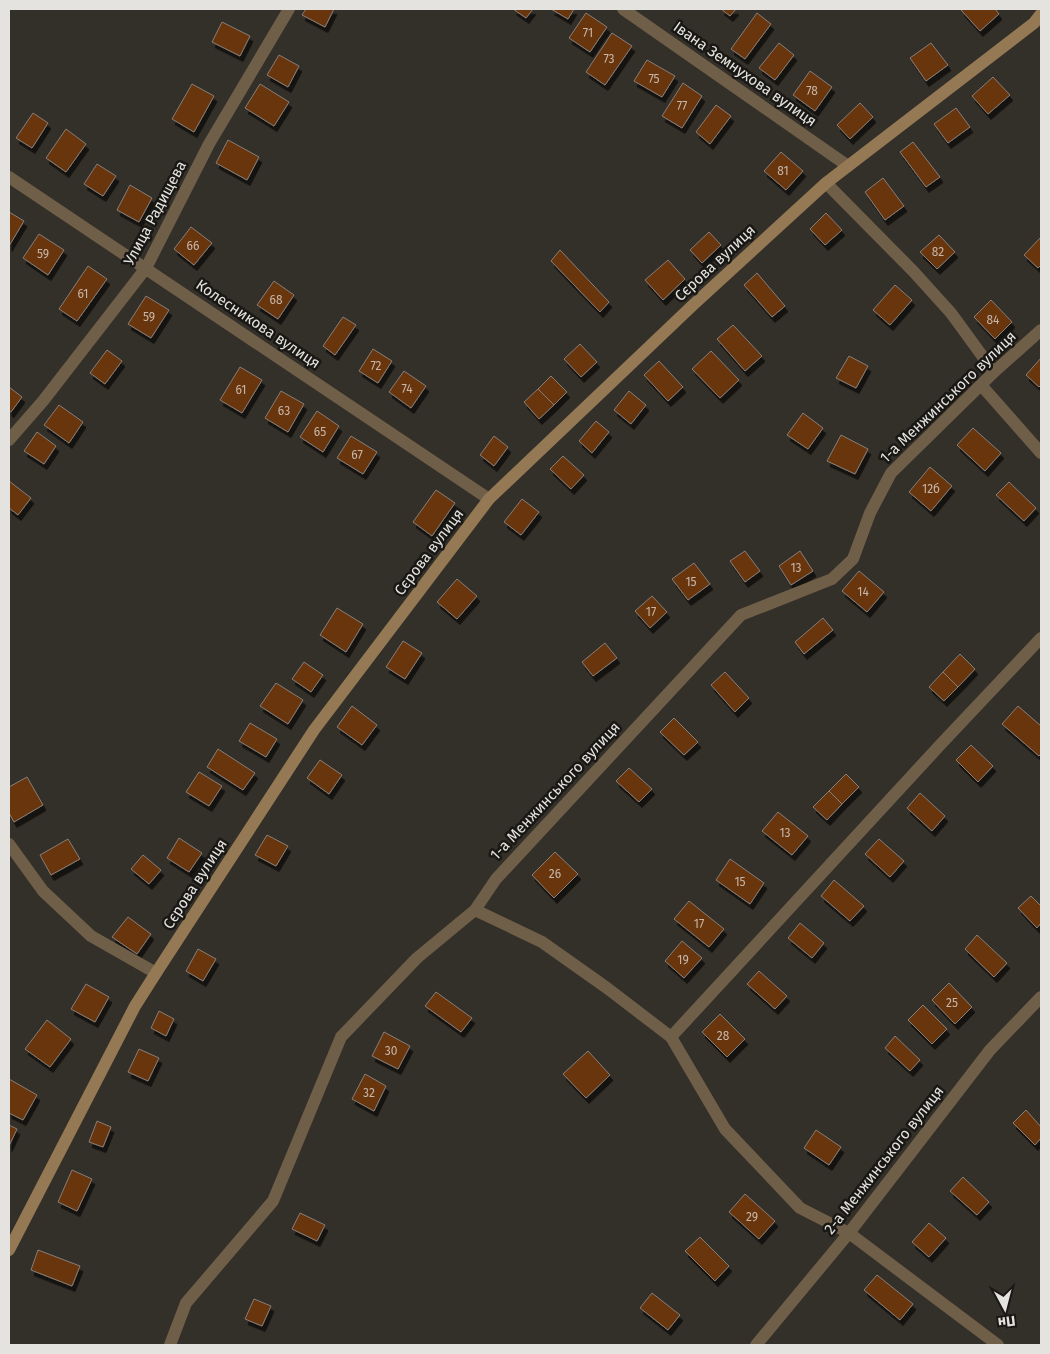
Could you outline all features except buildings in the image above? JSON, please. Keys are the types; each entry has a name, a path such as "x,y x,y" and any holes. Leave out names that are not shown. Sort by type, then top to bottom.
{"street":[{"name":"Улица Радищева","path":"9,440 43,401 146,268 210,144 289,9"},
{"name":"Івана Земнухова вулиця","path":"623,9 848,166"},
{"name":"Сєрова вулиця","path":"9,1250 135,1006 156,973 314,730 489,499 693,305 826,183 1034,23 1041,14"},
{"name":"Колесникова вулиця","path":"9,177 489,499"},
{"path":"826,183 914,271 952,313 994,372"},
{"name":"1-а Менжинського вулиця","path":"170,1345 186,1303 273,1201 341,1037 417,958 475,910 496,879 742,615 832,580 854,559 870,513 892,474 980,385 1041,330"},
{"path":"980,385 1041,453"},
{"path":"671,1037 1041,638"},
{"path":"9,844 43,892 91,936 156,973"},
{"path":"475,910 542,942 671,1037 725,1129 800,1208 849,1233 998,1345"},
{"name":"2-а Менжинського вулиця","path":"756,1345 849,1233 990,1050 1041,997"}]}
